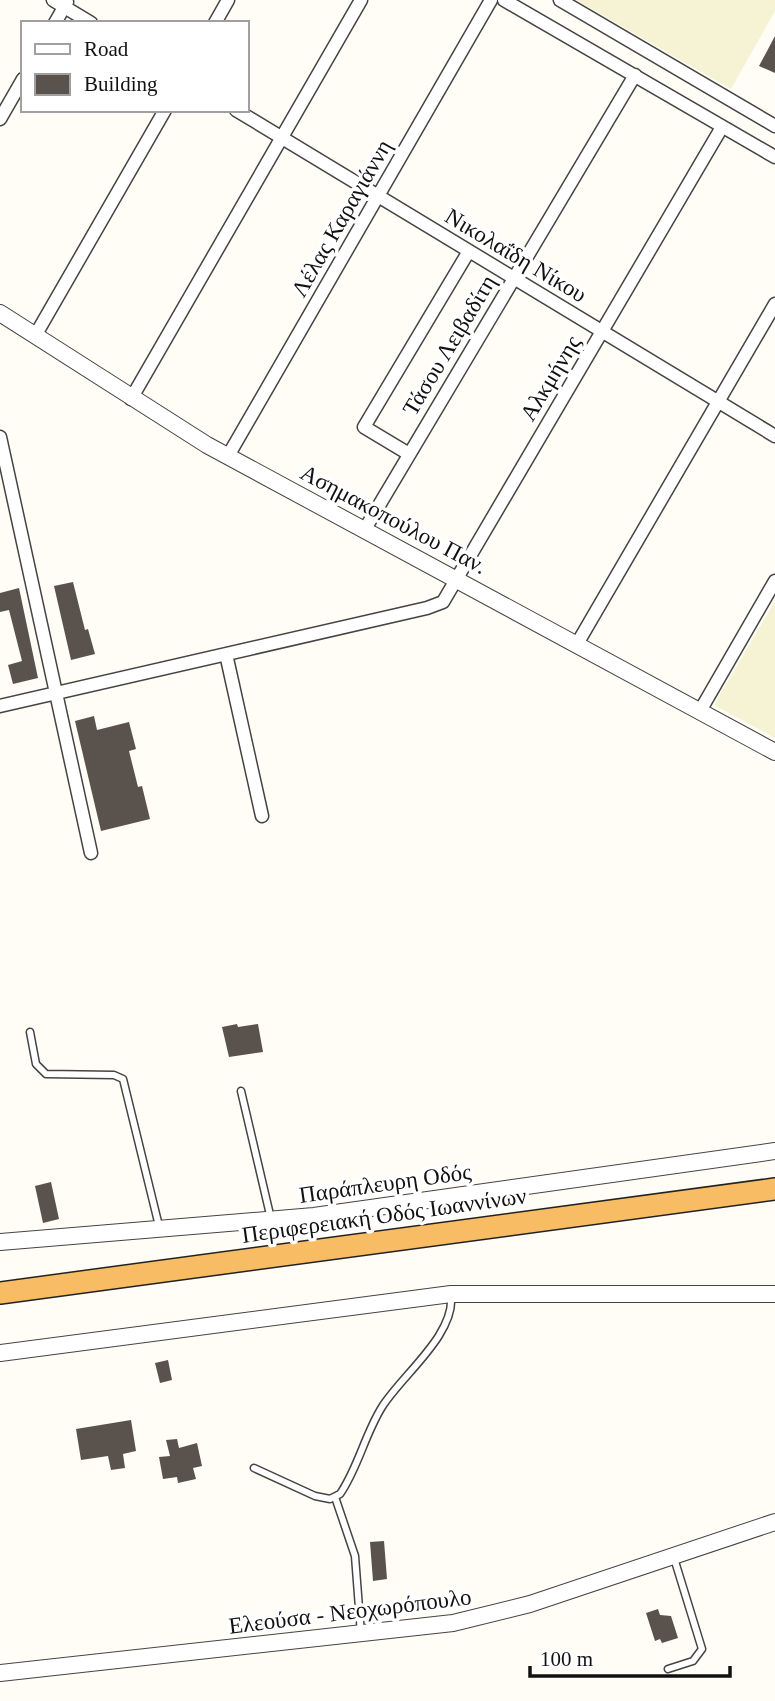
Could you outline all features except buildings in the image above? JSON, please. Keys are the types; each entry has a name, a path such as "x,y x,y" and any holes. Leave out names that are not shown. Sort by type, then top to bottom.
{"highway":[{"name":"Περιφερειακή Οδός Ιωαννίνων","path":"0,1293 775,1189"}],"street":[{"path":"216,21 228,0"},
{"path":"131,399 361,0"},
{"name":"Λέλας Καραγιάννη","path":"228,456 491,0"},
{"path":"504,0 775,157"},
{"path":"560,0 775,126"},
{"path":"56,21 62,2 88,21"},
{"name":"Τάσου Λειβαδίτη","path":"365,529 635,75"},
{"path":"0,118 21,82"},
{"path":"35,336 163,112"},
{"name":"Νικολαΐδη Νίκου","path":"239,112 775,436"},
{"name":"Αλκμήνης","path":"0,706 437,606 446,599 722,127"},
{"path":"409,454 364,426 469,251"},
{"path":"577,644 775,304"},
{"name":"Ασημακοπούλου Παν.","path":"0,313 131,399 228,456 458,578 775,752"},
{"path":"0,437 91,853"},
{"path":"700,711 775,581"},
{"path":"226,654 262,816"},
{"name":"Παράπλευρη Οδός","path":"0,1242 272,1221 775,1151"},
{"path":"0,1353 451,1294 775,1294"},
{"name":"Ελεούσα - Νεοχωρόπουλο","path":"0,1673 361,1636 477,1618 775,1522"}],"lane":[{"path":"30,1032 36,1064 46,1074 114,1075 123,1079 160,1231"},
{"path":"242,1091 272,1221"},
{"path":"335,1497 346,1484 382,1406 446,1325 452,1308 451,1294"},
{"path":"254,1468 315,1496 335,1497"},
{"path":"335,1497 355,1556 361,1636"},
{"path":"668,1669 692,1661 702,1649 673,1556"}],"shaded area":[{"path":"576,0 775,0 775,11 731,89"},
{"path":"775,601 775,738 714,705"}]}
